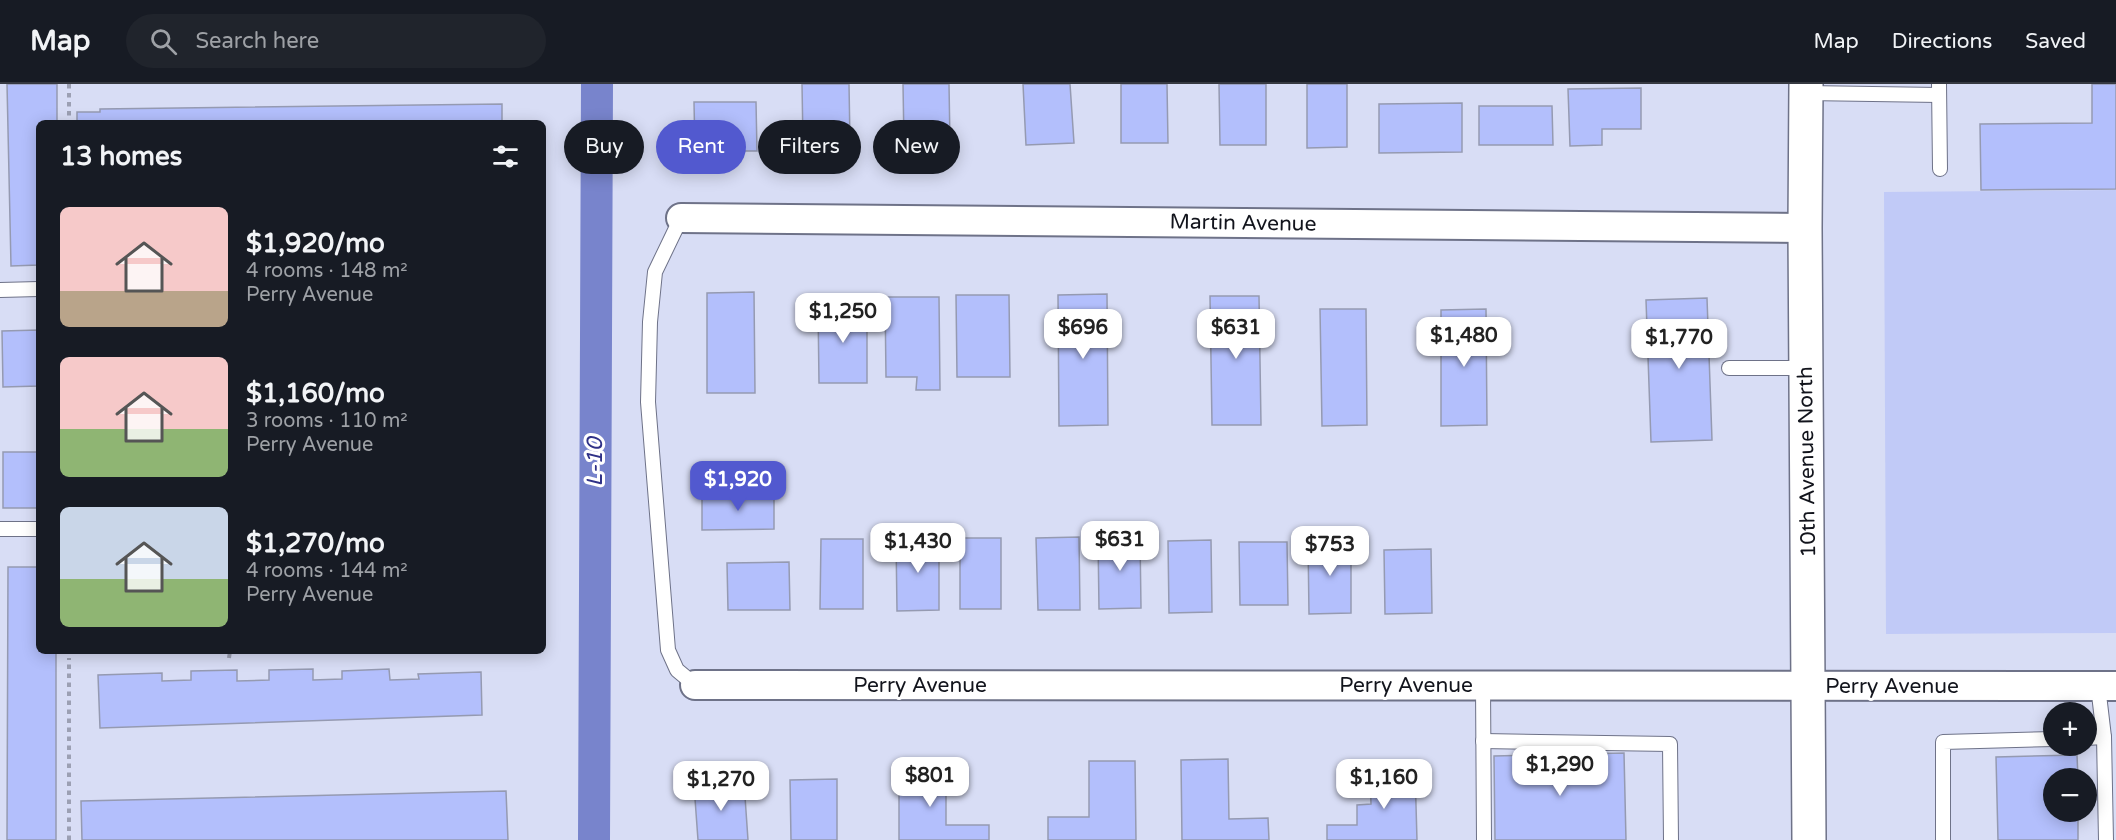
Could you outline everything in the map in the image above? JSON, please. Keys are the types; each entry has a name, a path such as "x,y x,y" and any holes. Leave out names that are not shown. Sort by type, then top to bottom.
{"street":[{"name":"10th Avenue North","path":"1806,88 1804,228 1809,840"},
{"name":"Martin Avenue","path":"681,218 1804,228"},
{"name":"Perry Avenue","path":"695,685 2107,686"}],"lane":[{"path":"1806,88 1939,89 1940,169"},
{"path":"681,218 655,272 650,322 648,402 668,650 677,670 695,685"},
{"path":"0,290 36,289"},
{"path":"1729,368 1806,368"},
{"path":"0,530 36,529"},
{"path":"1483,685 1484,840"},
{"path":"2106,840 2104,737 2107,686"},
{"path":"2097,737 2104,737"},
{"path":"1943,840 1942,742 2043,739"},
{"path":"1483,741 1670,744 1671,840"}],"path":[{"path":"69,84 69,120"},
{"path":"229,658 230,654"},
{"path":"69,658 69,840"}],"shaded area":[{"path":"2116,190 2116,633 1886,634 1884,192"}],"building":[{"path":"7,84 57,84 57,120 36,120 36,265 11,266"},
{"path":"802,84 849,84 850,120 803,120"},
{"path":"903,84 949,84 950,120 904,120"},
{"path":"1023,84 1070,84 1074,143 1026,145"},
{"path":"1121,84 1167,84 1168,143 1121,143"},
{"path":"1219,84 1266,84 1266,145 1220,145"},
{"path":"1307,84 1347,84 1347,147 1307,148"},
{"path":"2092,84 2116,84 2116,189 1981,190 1980,124 2092,123"},
{"path":"1641,88 1641,129 1602,129 1602,145 1570,146 1568,89"},
{"path":"694,102 756,102 757,151 746,151 746,120 694,120"},
{"path":"1462,103 1462,152 1379,153 1379,104"},
{"path":"502,104 502,120 77,120 77,112 100,112 100,109"},
{"path":"1479,106 1552,106 1553,145 1479,145"},
{"path":"754,292 755,393 707,393 707,293"},
{"path":"1107,294 1108,425 1059,426 1058,295"},
{"path":"956,295 1009,295 1010,377 957,377"},
{"path":"1210,296 1259,296 1261,425 1212,425"},
{"path":"885,297 939,297 940,390 916,390 917,377 886,377"},
{"path":"1707,298 1712,440 1651,442 1646,300"},
{"path":"818,305 867,305 867,383 819,383"},
{"path":"1320,309 1366,309 1367,425 1322,426"},
{"path":"1486,309 1487,425 1441,426 1441,310"},
{"path":"36,330 36,386 3,387 2,331"},
{"path":"3,452 36,452 36,508 3,508"},
{"path":"774,494 774,529 702,530 702,495"},
{"path":"1140,536 1141,608 1099,609 1098,537"},
{"path":"1079,537 1080,610 1038,610 1036,538"},
{"path":"896,538 939,538 939,610 897,611"},
{"path":"960,538 1001,538 1001,609 960,609"},
{"path":"821,539 863,539 863,609 820,609"},
{"path":"1211,540 1212,612 1169,613 1168,541"},
{"path":"1308,541 1351,541 1351,613 1309,614"},
{"path":"1239,542 1287,542 1288,605 1240,605"},
{"path":"1431,549 1432,613 1385,614 1384,550"},
{"path":"789,562 790,610 728,610 727,563"},
{"path":"8,567 36,567 36,654 56,654 56,840 7,840"},
{"path":"313,669 313,680 342,679 342,671 389,669 390,680 419,679 418,674 481,672 482,715 100,728 98,675 162,673 162,681 191,680 191,671 237,670 237,681 269,680 269,670"},
{"path":"1624,753 1626,840 1495,840 1494,756"},
{"path":"2077,756 2078,768 2043,768 2043,822 2078,822 2078,840 1998,840 1996,757"},
{"path":"1228,759 1229,819 1268,818 1269,840 1182,840 1181,760"},
{"path":"1089,761 1135,761 1136,840 1048,840 1048,817 1089,817"},
{"path":"899,766 946,766 946,825 989,825 989,840 899,840"},
{"path":"1370,770 1415,770 1417,840 1327,840 1327,825 1357,825 1357,805 1371,804"},
{"path":"837,779 837,840 791,840 790,780"},
{"path":"744,782 748,840 698,840 694,785"},
{"path":"506,791 508,840 82,840 81,801"}],"waterway":[{"name":"L-10","path":"594,840 597,84"}]}
